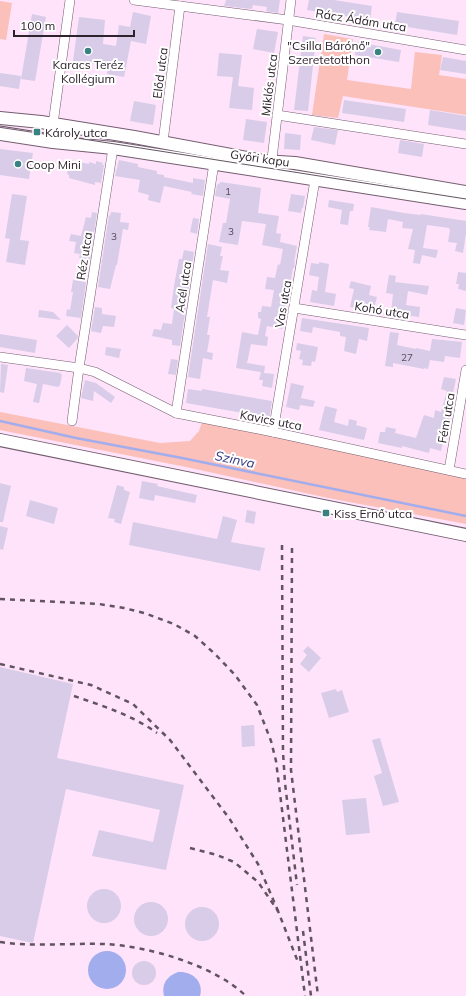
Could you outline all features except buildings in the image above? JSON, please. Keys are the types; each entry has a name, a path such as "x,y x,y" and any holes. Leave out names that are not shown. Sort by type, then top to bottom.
{"street":[{"path":"53,124 70,0"},
{"name":"Rácz Ádám utca","path":"134,0 288,20 466,50"},
{"name":"Miklós utca","path":"271,167 291,0"},
{"name":"Előd utca","path":"163,142 180,6"},
{"path":"277,115 466,144"},
{"name":"Győri kapu","path":"0,118 53,124 163,142 271,167 315,180 466,203"},
{"name":"Győri kapu","path":"0,134 53,142 113,148 214,164 271,167 295,163 466,192"},
{"name":"Réz utca","path":"72,421 113,148"},
{"name":"Acél utca","path":"176,414 214,164"},
{"name":"Vas utca","path":"273,432 315,180"},
{"name":"Kohó utca","path":"294,308 466,335"},
{"name":"Kavics utca","path":"0,357 79,368 94,372 176,414 273,432 466,474"},
{"name":"Fém utca","path":"449,470 466,370"},
{"path":"0,440 466,535"}],"shaded area":[{"path":"0,1 12,3 6,40 0,39"},
{"path":"324,34 353,39 347,80 411,89 415,52 442,55 439,75 466,79 466,115 343,96 338,118 312,115"},
{"path":"0,412 160,443 190,441 199,431 202,422 466,477 466,524 328,498 186,467 0,430"}],"water":[{"path":"107,951 120,957 126,970 120,983 107,989 94,983 88,970 94,957"},
{"path":"178,972 188,973 196,978 200,986 200,996 164,996 164,984 168,978"}],"waterway":[{"name":"Szinva","path":"0,421 76,438 466,516"}],"tram line":[{"path":"0,126 466,199"}],"railway":[{"path":"282,545 283,752 285,783 297,885"},
{"path":"292,548 291,770 318,996"},
{"path":"0,599 99,604 144,613 174,624 195,636 235,675 257,705 271,741 276,761 305,996"},
{"path":"0,664 91,685 133,704 170,740 229,818 258,864 278,911"},
{"path":"74,696 127,716 157,733"},
{"path":"190,848 217,855 234,862 258,882 278,911 298,962"},
{"path":"303,931 311,996"},
{"path":"0,942 39,945 104,944 160,953 199,966 233,985 246,996"}],"place":[{"name":"Karacs Teréz Kollégium","path":"88,51"},
{"name":"\"Csilla Bárónő\" Szeretetotthon","path":"378,52"},
{"name":"Károly utca","path":"37,132"},
{"name":"Coop Mini","path":"18,164"},
{"name":"Kiss Ernő utca","path":"326,513"}]}
